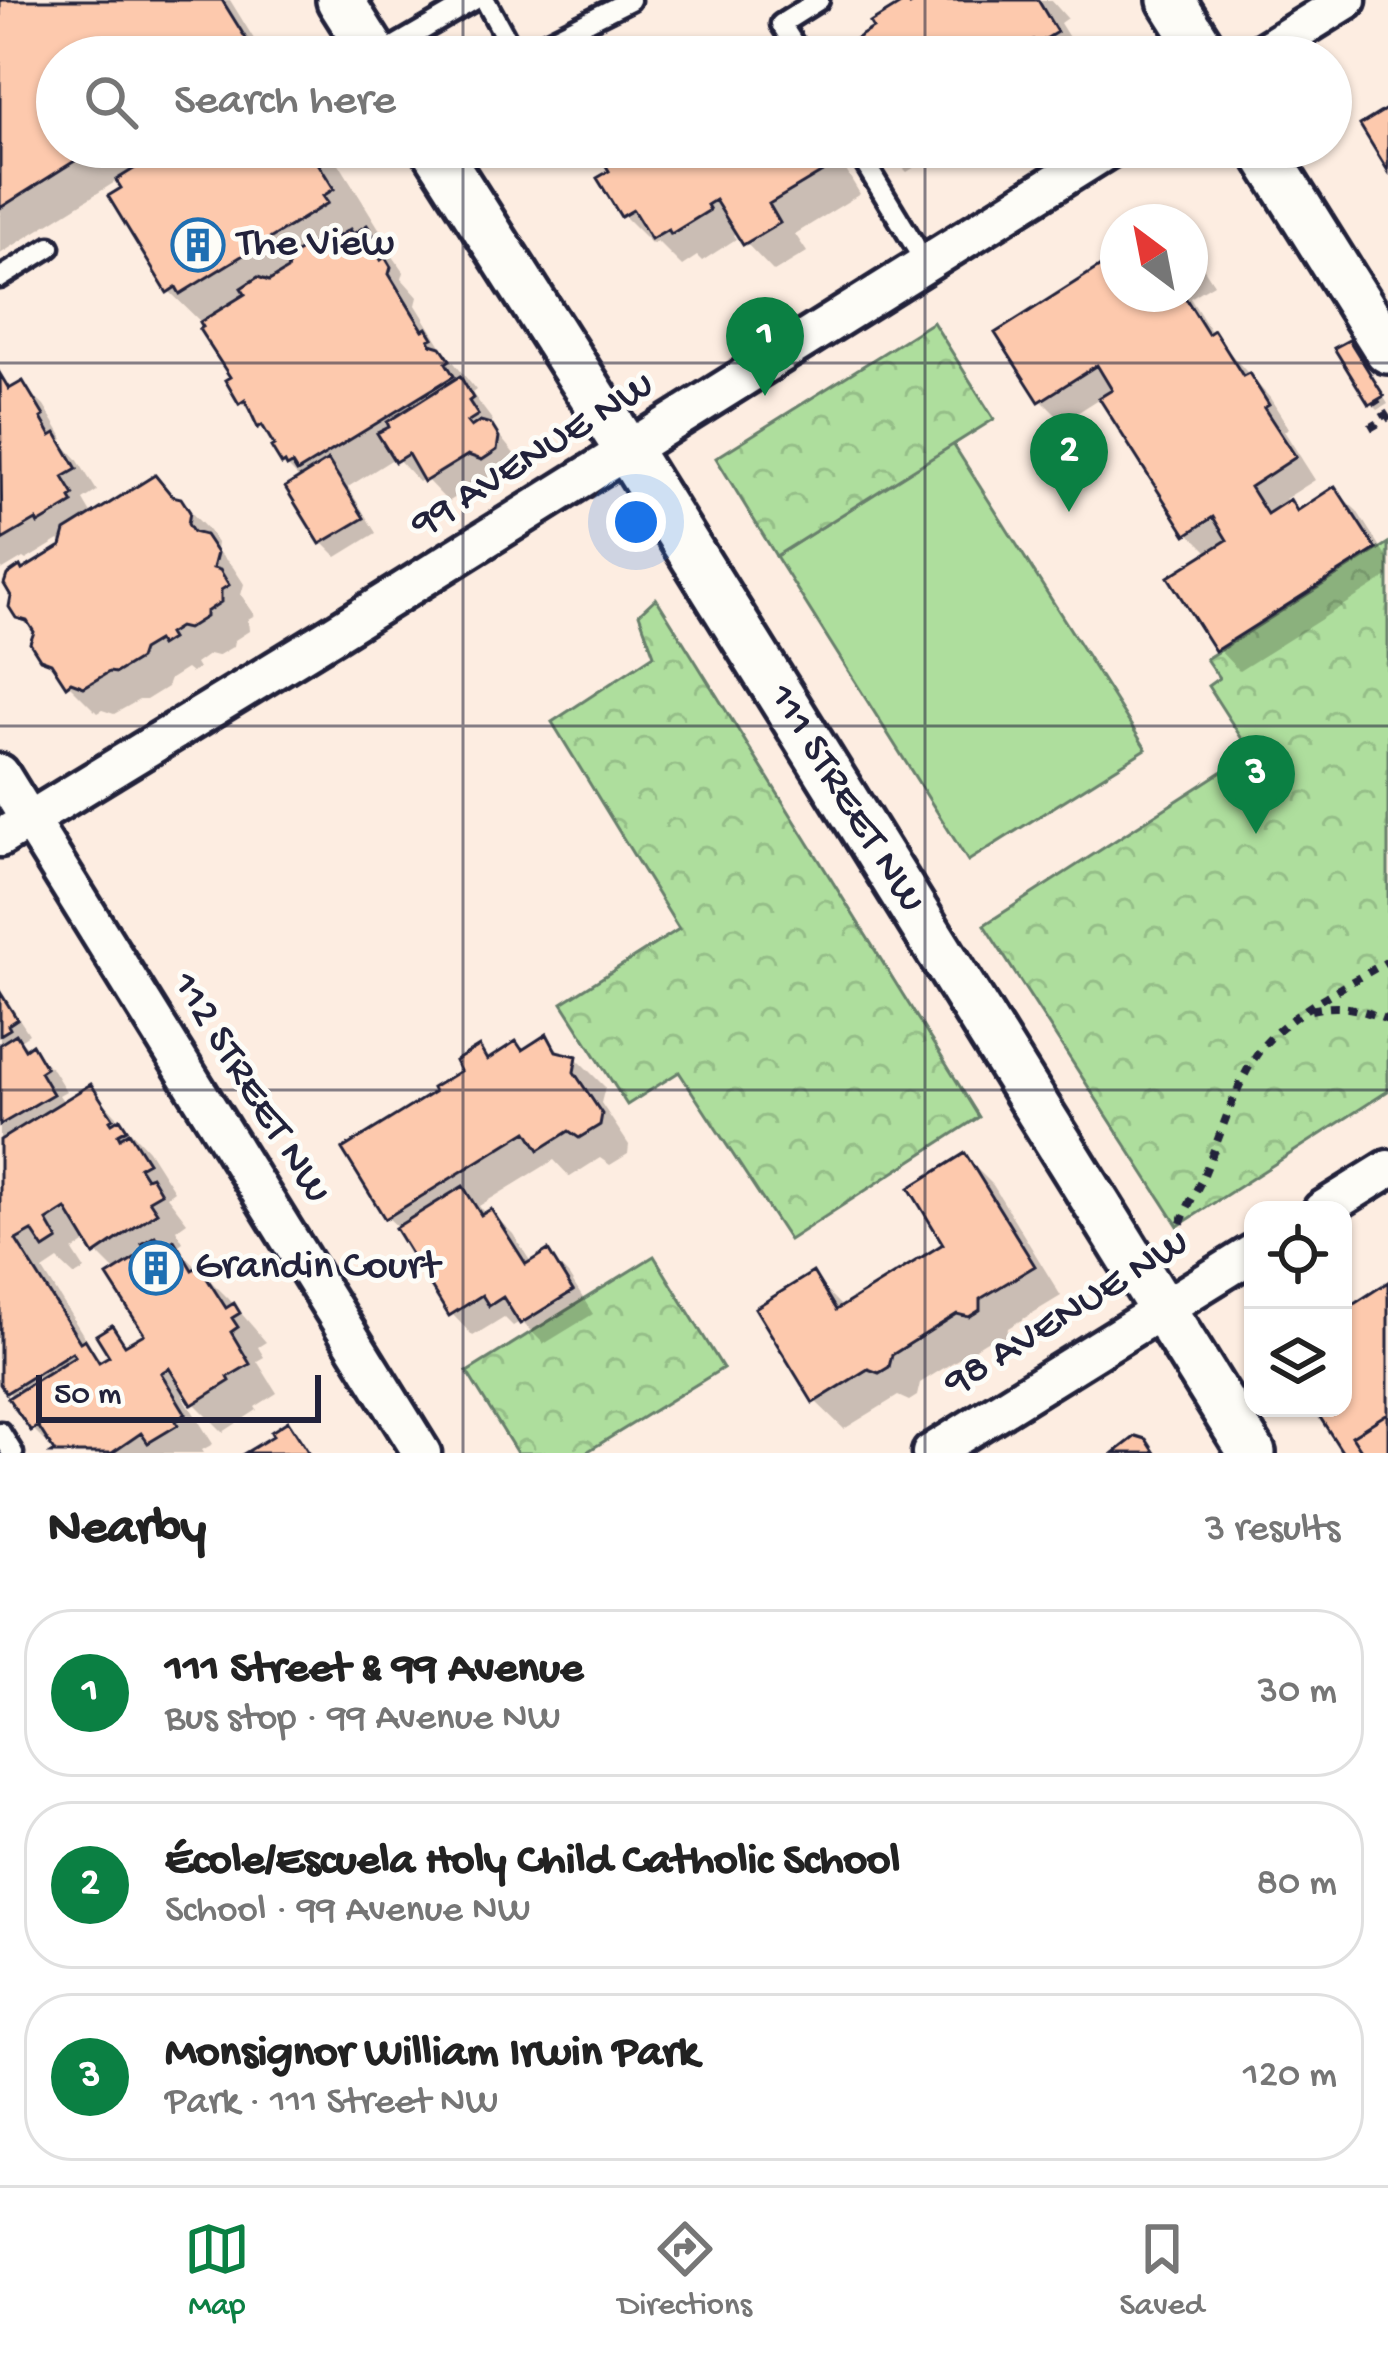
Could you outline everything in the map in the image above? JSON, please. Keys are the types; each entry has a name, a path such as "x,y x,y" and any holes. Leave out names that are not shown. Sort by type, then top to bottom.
{"street":[{"path":"340,0 363,36"},
{"path":"1171,0 1194,36"},
{"path":"1289,36 1347,0"},
{"name":"111 STREET NW","path":"447,168 1252,1453"},
{"name":"99 AVENUE NW","path":"15,829 1079,168"},
{"path":"1275,168 1388,350"},
{"name":"112 STREET NW","path":"0,773 15,829 422,1453"},
{"path":"1336,1201 1388,1169"},
{"name":"98 AVENUE NW","path":"931,1453 1244,1258"}],"lane":[{"path":"412,36 474,0"},
{"path":"485,0 505,36"},
{"path":"558,36 630,0"},
{"path":"789,36 782,24 820,0"},
{"path":"868,168 926,264"},
{"path":"0,278 50,247"},
{"path":"0,1432 13,1453"}],"path":[{"path":"1370,428 1387,418 1376,401"},
{"path":"1178,1241 1178,1226 1196,1195 1248,1070 1265,1043 1304,1012 1388,961"},
{"path":"1304,1012 1334,1005 1388,1020"}],"green space":[{"path":"933,322 994,419 776,556 716,458"},
{"path":"953,444 1146,749 968,861 776,556"},
{"path":"1388,543 1388,1091 1178,1226 984,925 1251,753 1208,686 1219,678 1206,659"},
{"path":"656,598 979,1117 789,1240 679,1072 627,1105 562,1003 679,929 552,722 654,655 639,614"},
{"path":"654,1256 723,1368 585,1453 517,1453 467,1372"}],"building":[{"path":"0,0 222,0 244,36 36,36 36,168 64,168 0,208"},
{"path":"907,0 910,5 918,0 1038,0 1057,32 1051,36 860,36 873,28 870,23"},
{"path":"1388,108 1388,171 1360,125"},
{"name":"The View","path":"135,168 321,168 334,189 323,196 328,203 180,294 176,287 167,293 108,196 121,188 116,180"},
{"path":"829,168 769,204 780,223 743,245 715,200 707,205 710,210 671,234 668,229 651,239 633,210 621,217 597,178 609,171"},
{"path":"367,225 381,260 385,257 391,267 389,274 423,330 427,328 433,338 431,344 441,347 450,360 446,363 454,376 297,472 292,464 282,465 245,400 239,404 225,380 230,377 199,329 203,327 200,322 245,294 241,288 258,277 269,281 287,270 291,256 311,244 315,251 350,229 353,234"},
{"path":"1100,266 1100,312 1194,312 1208,334 1214,330 1243,376 1249,373 1269,405 1264,408 1296,457 1250,487 1267,514 1290,499 1297,511 1335,486 1376,549 1215,651 1168,577 1227,540 1213,517 1186,535 1099,398 1112,390 1097,365 1039,402 995,333"},
{"path":"1349,340 1384,396 1369,405 1334,348"},
{"path":"0,374 9,389 23,381 51,436 56,433 77,469 63,477 74,495 73,503 2,540"},
{"path":"460,376 478,415 467,422 471,427 480,421 491,424 499,437 497,450 482,460 468,455 424,482 408,454 395,462 377,433"},
{"path":"328,460 364,518 320,544 285,487"},
{"path":"155,475 172,496 181,498 190,512 188,524 193,532 205,535 217,553 213,568 220,570 229,585 206,617 187,629 179,627 160,646 157,641 142,650 139,659 84,687 71,682 66,686 30,643 34,632 27,621 16,618 9,607 7,575 61,546 65,531"},
{"path":"0,992 17,1019 0,1035"},
{"path":"16,1034 25,1049 32,1044 46,1068 40,1072 53,1094 0,1125 0,1044"},
{"path":"547,1034 556,1051 577,1056 574,1072 602,1114 600,1125 579,1138 569,1131 539,1150 527,1131 385,1219 342,1149 434,1092 432,1088 460,1071 455,1061 479,1046 487,1060 516,1041 522,1050"},
{"name":"Grandin Court","path":"91,1084 112,1123 120,1118 127,1129 118,1134 120,1138 129,1132 148,1162 139,1167 161,1193 149,1200 157,1212 94,1255 66,1209 47,1221 58,1240 44,1249 32,1231 16,1240 80,1342 85,1339 99,1362 109,1356 96,1335 112,1325 125,1345 144,1334 107,1276 147,1251 142,1244 155,1236 162,1248 174,1240 192,1270 199,1266 226,1308 234,1303 240,1313 232,1318 238,1327 231,1332 250,1364 192,1405 169,1368 161,1373 186,1414 176,1421 178,1425 148,1443 141,1433 112,1453 51,1453 38,1426 31,1431 8,1398 75,1356 72,1352 6,1393 0,1384 0,1140"},
{"path":"965,1153 1035,1266 980,1299 980,1310 969,1317 957,1314 892,1355 889,1367 879,1373 868,1369 813,1403 755,1308 813,1272 836,1310 943,1244 909,1188"},
{"path":"463,1186 481,1215 491,1209 526,1264 548,1250 573,1291 520,1324 503,1297 489,1306 482,1295 449,1316 395,1228"},
{"path":"1388,1282 1388,1453 1343,1453 1320,1417 1352,1417 1352,1305"},
{"path":"1388,1413 1388,1453 1363,1453 1352,1436"},
{"path":"288,1421 309,1453 245,1453 273,1436 271,1432"},
{"path":"1136,1436 1146,1439 1155,1453 1114,1453"}],"place":[{"name":"The View","path":"198,245"},
{"name":"111 Street & 99 Avenue","path":"765,396"},
{"name":"École/Escuela Holy Child Catholic School","path":"1069,512"},
{"name":"Monsignor William Irwin Park","path":"1256,834"},
{"name":"Grandin Court","path":"156,1268"}]}
